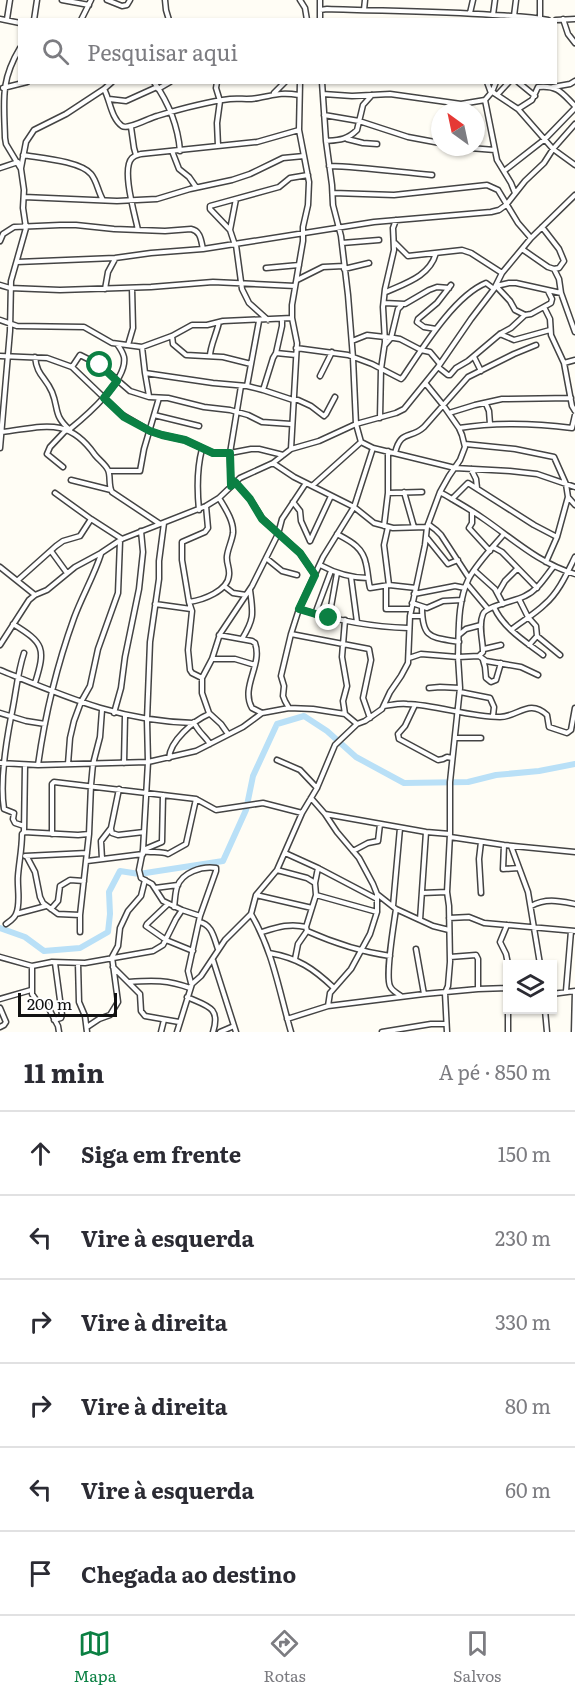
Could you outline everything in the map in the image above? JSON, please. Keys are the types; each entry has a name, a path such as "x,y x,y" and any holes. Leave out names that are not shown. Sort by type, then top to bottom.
{"street":[{"path":"7,20 10,0"},
{"path":"34,18 37,0"},
{"path":"62,0 90,2 82,18"},
{"path":"107,0 124,6 129,4 130,0"},
{"path":"165,0 169,18"},
{"path":"300,0 307,18"},
{"path":"320,0 320,16"},
{"path":"364,10 365,0"},
{"path":"470,13 473,0"},
{"path":"493,15 495,0"},
{"path":"515,18 516,0"},
{"path":"320,16 327,9 470,13 540,18 540,0"},
{"path":"0,19 18,23"},
{"path":"563,19 568,34 575,44"},
{"path":"557,20 575,20"},
{"path":"18,52 6,74 2,91 2,118 6,144 21,169"},
{"path":"518,109 528,104 535,96 538,87 566,85 575,81"},
{"path":"2,91 21,84"},
{"path":"0,448 10,331 10,288 26,228 21,169 26,142 34,130 66,114 110,84"},
{"path":"155,84 171,111 180,151"},
{"path":"109,99 126,101 166,84"},
{"path":"217,84 220,101 217,123 218,146"},
{"path":"274,94 282,84"},
{"path":"282,84 285,93"},
{"path":"291,449 297,339 292,318 292,305 308,197 308,175 299,130 300,84"},
{"path":"322,84 326,141 336,221 342,243 352,341 356,424 361,442 373,448 455,468 537,474 575,487"},
{"path":"488,84 493,93 518,109 554,149 575,165"},
{"path":"493,93 495,84"},
{"path":"323,94 352,96 390,94 461,104 485,100 506,84"},
{"path":"520,84 535,96"},
{"path":"504,171 545,139 575,107 562,92 552,87"},
{"path":"104,89 118,122 122,126 132,127 171,111 220,101 285,93 299,95"},
{"path":"346,138 357,130 363,105 372,95"},
{"path":"485,100 497,160 515,194"},
{"path":"324,115 359,121 431,142"},
{"path":"17,262 115,258 151,252 203,249 339,227 492,212 506,205 525,181 544,163 575,123"},
{"path":"132,127 136,155"},
{"path":"138,230 131,201 129,166 130,160 136,155 257,142 299,130"},
{"path":"326,141 346,138 377,144"},
{"path":"485,149 495,150"},
{"path":"172,152 178,169 189,177 196,188"},
{"path":"23,155 77,165 93,177 98,192 104,200"},
{"path":"24,197 131,201 157,199 250,174 283,158 304,156"},
{"path":"0,168 18,162"},
{"path":"329,166 432,175"},
{"path":"269,320 246,298 242,289 236,245 230,231 209,207 212,204 279,187 290,178 308,175"},
{"path":"333,193 394,195 487,185 498,190 518,224 531,238"},
{"path":"0,645 24,606 35,595 47,590 67,573 121,540 199,510 219,498 247,474 273,463 291,449 318,441 356,424 404,409 426,384 495,287 502,273 531,238 575,195"},
{"path":"230,231 236,199"},
{"path":"380,417 381,369 385,337 384,303 395,242 393,228 396,220"},
{"path":"332,228 336,221"},
{"path":"0,241 3,235 14,227 76,225 138,230 195,229 199,233 203,249"},
{"path":"522,249 548,267 559,268 564,261 559,249 542,227"},
{"path":"342,243 379,240"},
{"path":"395,242 408,256 462,250 471,253 502,273"},
{"path":"385,292 422,274 433,263 436,253"},
{"path":"105,289 108,272 115,258"},
{"path":"0,285 10,288 60,290 213,282 296,283 321,267 344,267 369,263"},
{"path":"266,268 299,265"},
{"path":"554,269 575,332"},
{"path":"495,287 516,283 561,293"},
{"path":"296,348 348,355 372,364 398,378 403,377 436,329 461,300 476,288 486,284 495,287 510,301 515,310 525,315"},
{"path":"384,303 401,305 411,302 429,290 450,286 437,303 417,322 424,327 436,329"},
{"path":"128,345 133,328 132,288"},
{"path":"352,341 367,334 400,339 430,352 449,376 500,333 511,328 525,315 531,314 552,301 548,291"},
{"path":"384,346 391,338 401,305"},
{"path":"459,429 490,424 574,428 575,413 564,363 550,330 550,319 544,307"},
{"path":"1,320 9,315"},
{"path":"1,320 17,326 84,327 117,344 142,347 172,336 192,325 292,318"},
{"path":"263,390 276,353 282,319"},
{"path":"248,386 258,321"},
{"path":"210,356 219,322"},
{"path":"10,331 17,326"},
{"path":"500,333 514,340 550,330"},
{"path":"172,336 173,344 186,355 210,356 251,364"},
{"path":"0,341 8,343"},
{"path":"63,467 47,454 50,447 104,398 117,381 124,360 117,344"},
{"path":"395,453 398,441 404,436 420,431 468,377 536,345"},
{"path":"142,347 149,397"},
{"path":"320,376 332,352"},
{"path":"276,353 296,355"},
{"path":"72,366 78,355 82,355 100,365 130,392 236,412 262,422 291,424"},
{"path":"0,356 47,358 72,366 124,417 150,431 185,440 213,453 259,449 283,455"},
{"path":"35,357 39,374 52,393 58,417 70,430 87,442 109,471 111,490"},
{"path":"474,357 481,371"},
{"path":"564,363 575,360"},
{"path":"145,373 248,386 298,400 324,416 335,397"},
{"path":"177,1032 191,986 198,980 225,940 251,914 256,896 277,870 335,745 357,724 382,709 409,658 408,628 427,525 440,492 460,460 465,444 449,413 426,384"},
{"path":"231,486 230,453 241,386"},
{"path":"109,471 140,472 144,449 159,398"},
{"path":"449,413 502,399 571,398"},
{"path":"488,404 490,424"},
{"path":"154,415 199,426"},
{"path":"2,432 51,426 60,426 70,430"},
{"path":"312,486 361,442"},
{"path":"465,444 515,449 551,455 556,459 566,484 568,497 557,537 546,562"},
{"path":"289,708 283,696 284,686 281,676 299,609 320,565 354,507 373,448"},
{"path":"199,510 197,490 202,449"},
{"path":"388,451 384,545 386,609 411,609"},
{"path":"273,463 306,483 354,507 374,523 386,526 427,525 441,535 469,578"},
{"path":"471,468 477,489"},
{"path":"71,480 111,490 162,523"},
{"path":"235,482 250,499 262,519 303,557 315,575"},
{"path":"228,734 221,724 209,714 202,693 202,678 212,659 219,635 250,590 278,534 282,519 306,483"},
{"path":"452,499 467,483 557,537"},
{"path":"404,492 414,527"},
{"path":"388,493 422,492"},
{"path":"440,492 546,562 575,574"},
{"path":"56,493 121,540"},
{"path":"293,502 300,510 301,521 310,541 331,496"},
{"path":"568,497 575,505"},
{"path":"189,602 209,596 224,586 229,576 227,557 233,531 228,514 219,498"},
{"path":"202,678 190,670 188,650 191,609 182,560 182,542 208,528 206,506"},
{"path":"472,511 472,523 468,528 492,549 502,552 537,588"},
{"path":"18,580 63,542 80,536 91,519"},
{"path":"162,523 150,642 144,851 139,874 168,904 207,924 218,949"},
{"path":"114,713 121,688 139,590 143,552 141,531"},
{"path":"337,534 359,548 367,564 370,588 387,585 415,591 466,586 488,609"},
{"path":"447,1032 445,993 448,986 450,957 447,892 450,782 460,690 459,619 469,578 504,534"},
{"path":"426,537 448,564 458,560"},
{"path":"68,764 70,738 81,702 90,686 100,644 114,610 118,593 121,540"},
{"path":"51,551 67,573"},
{"path":"38,765 62,650 101,553"},
{"path":"511,630 552,598 575,556"},
{"path":"266,558 282,571 297,575"},
{"path":"320,565 351,577 368,578"},
{"path":"501,663 496,680 491,682 486,678 481,658 483,652 482,616 488,609 519,599 537,588 554,566"},
{"path":"0,567 35,595"},
{"path":"497,593 505,581 518,569"},
{"path":"315,614 331,571"},
{"path":"475,571 491,585 503,604"},
{"path":"329,618 337,573"},
{"path":"351,577 357,622"},
{"path":"224,586 233,593 246,595"},
{"path":"242,639 252,620 250,590"},
{"path":"519,599 528,617 536,626 537,636 560,655"},
{"path":"412,603 429,608 443,601 462,600"},
{"path":"155,604 191,609"},
{"path":"422,607 424,626 431,636 459,642"},
{"path":"495,608 500,618 511,630 543,655"},
{"path":"299,609 345,621 381,627 408,628"},
{"path":"410,616 422,616"},
{"path":"345,621 342,657 347,686 343,701 345,714"},
{"path":"13,624 30,634 40,649 41,660 35,683"},
{"path":"452,640 466,629 481,625"},
{"path":"291,634 368,648 371,660 363,698 370,718"},
{"path":"219,635 255,643 258,654 250,682 249,701 252,708 262,713"},
{"path":"529,645 537,636"},
{"path":"483,649 501,645"},
{"path":"24,653 17,677 1,763 3,808 15,814 14,821 24,826"},
{"path":"409,658 421,654 481,658 521,667 538,675"},
{"path":"212,659 235,658 255,665"},
{"path":"0,670 102,710 147,720 194,722"},
{"path":"429,688 460,690 490,698 494,707 493,716"},
{"path":"384,706 416,705 458,713 493,716 506,716 524,708 536,708 546,713 549,727 568,733 571,730 575,708"},
{"path":"416,705 398,734 399,739 438,760 452,758"},
{"path":"1,763 93,764 148,762 169,758 196,751 247,725 262,713 289,708 345,714 357,724"},
{"path":"80,932 93,764 100,737 102,710"},
{"path":"0,714 45,724"},
{"path":"169,758 170,750 182,734 194,722 209,714"},
{"path":"124,763 125,716"},
{"path":"194,722 196,729 210,744"},
{"path":"182,734 183,723"},
{"path":"454,738 481,738"},
{"path":"277,760 300,770 317,788"},
{"path":"25,765 24,832 22,834 24,856 35,872 41,901 62,915 80,915"},
{"path":"52,834 52,782 196,799 216,810 263,803 302,813"},
{"path":"102,859 101,841 111,828 119,789"},
{"path":"87,861 144,851 161,843 163,795"},
{"path":"311,798 353,851 368,874 377,897 377,912 370,934 347,975 334,988 328,1006"},
{"path":"144,851 168,854 186,844 196,799"},
{"path":"325,814 481,842 575,852"},
{"path":"353,851 368,843 378,841 380,824"},
{"path":"111,828 112,833 118,835 144,832"},
{"path":"400,828 390,956 390,985 401,997"},
{"path":"24,832 88,834"},
{"path":"420,920 426,832"},
{"path":"481,842 479,859 481,893"},
{"path":"504,845 503,869 519,868"},
{"path":"511,846 528,892 539,960"},
{"path":"24,856 87,853"},
{"path":"285,853 420,920 449,930"},
{"path":"6,924 14,919 16,914 19,865 24,856"},
{"path":"174,907 178,885 186,876 206,867 216,869 200,919 188,971 191,986"},
{"path":"295,959 298,944 306,929 316,896 315,883 318,868"},
{"path":"277,870 308,878 315,883"},
{"path":"16,914 49,907 58,901 60,886 70,880 84,881"},
{"path":"87,1030 99,1019 110,1015 118,1002 112,957 118,946 120,928 128,911 141,896 145,880"},
{"path":"155,888 178,885"},
{"path":"422,893 447,892"},
{"path":"256,896 312,908"},
{"path":"316,896 377,912"},
{"path":"531,906 548,900 575,904"},
{"path":"168,904 146,925 166,940 193,951"},
{"path":"0,957 32,966 101,961 112,957 153,951 163,945 182,910"},
{"path":"251,914 262,932 279,984 291,1032"},
{"path":"449,918 469,917 484,923 573,931 566,991"},
{"path":"262,932 284,925 294,925 353,948 390,956"},
{"path":"507,925 500,942 507,960"},
{"path":"213,935 225,940"},
{"path":"353,948 358,957"},
{"path":"416,949 424,994"},
{"path":"269,953 295,959 318,972 334,988"},
{"path":"450,957 476,955 478,989"},
{"path":"212,959 236,1032"},
{"path":"54,1020 61,1018 62,1015 55,963"},
{"path":"78,963 79,1002 86,1016 87,1030"},
{"path":"32,966 31,990 39,1004 47,1005 59,1032"},
{"path":"113,967 140,996 141,1011 145,1016 179,1022"},
{"path":"128,982 168,981 191,986"},
{"path":"287,1019 328,1006 503,987"},
{"path":"0,999 31,990"},
{"path":"557,993 575,991 574,1032"},
{"path":"187,997 208,1006 214,1012 216,1015 213,1032"},
{"path":"0,1008 6,1022 0,1027"},
{"path":"508,1014 508,1032"},
{"path":"545,1014 546,1032"},
{"path":"161,1032 164,1020"},
{"path":"382,1032 431,1024 446,1024"},
{"path":"220,1032 234,1026"}],"waterway":[{"path":"0,928 25,937 44,951 80,948 108,932 109,892 120,871 139,874 223,861 246,810 253,776 277,724 304,716 327,731 356,757 404,783 468,782 496,775 539,771 575,764"}],"route":[{"path":"100,365 117,381 104,398 124,417 150,431 185,440 213,453 230,453 231,486 235,482 250,499 262,519 300,553 315,575 299,609 329,618"}]}
